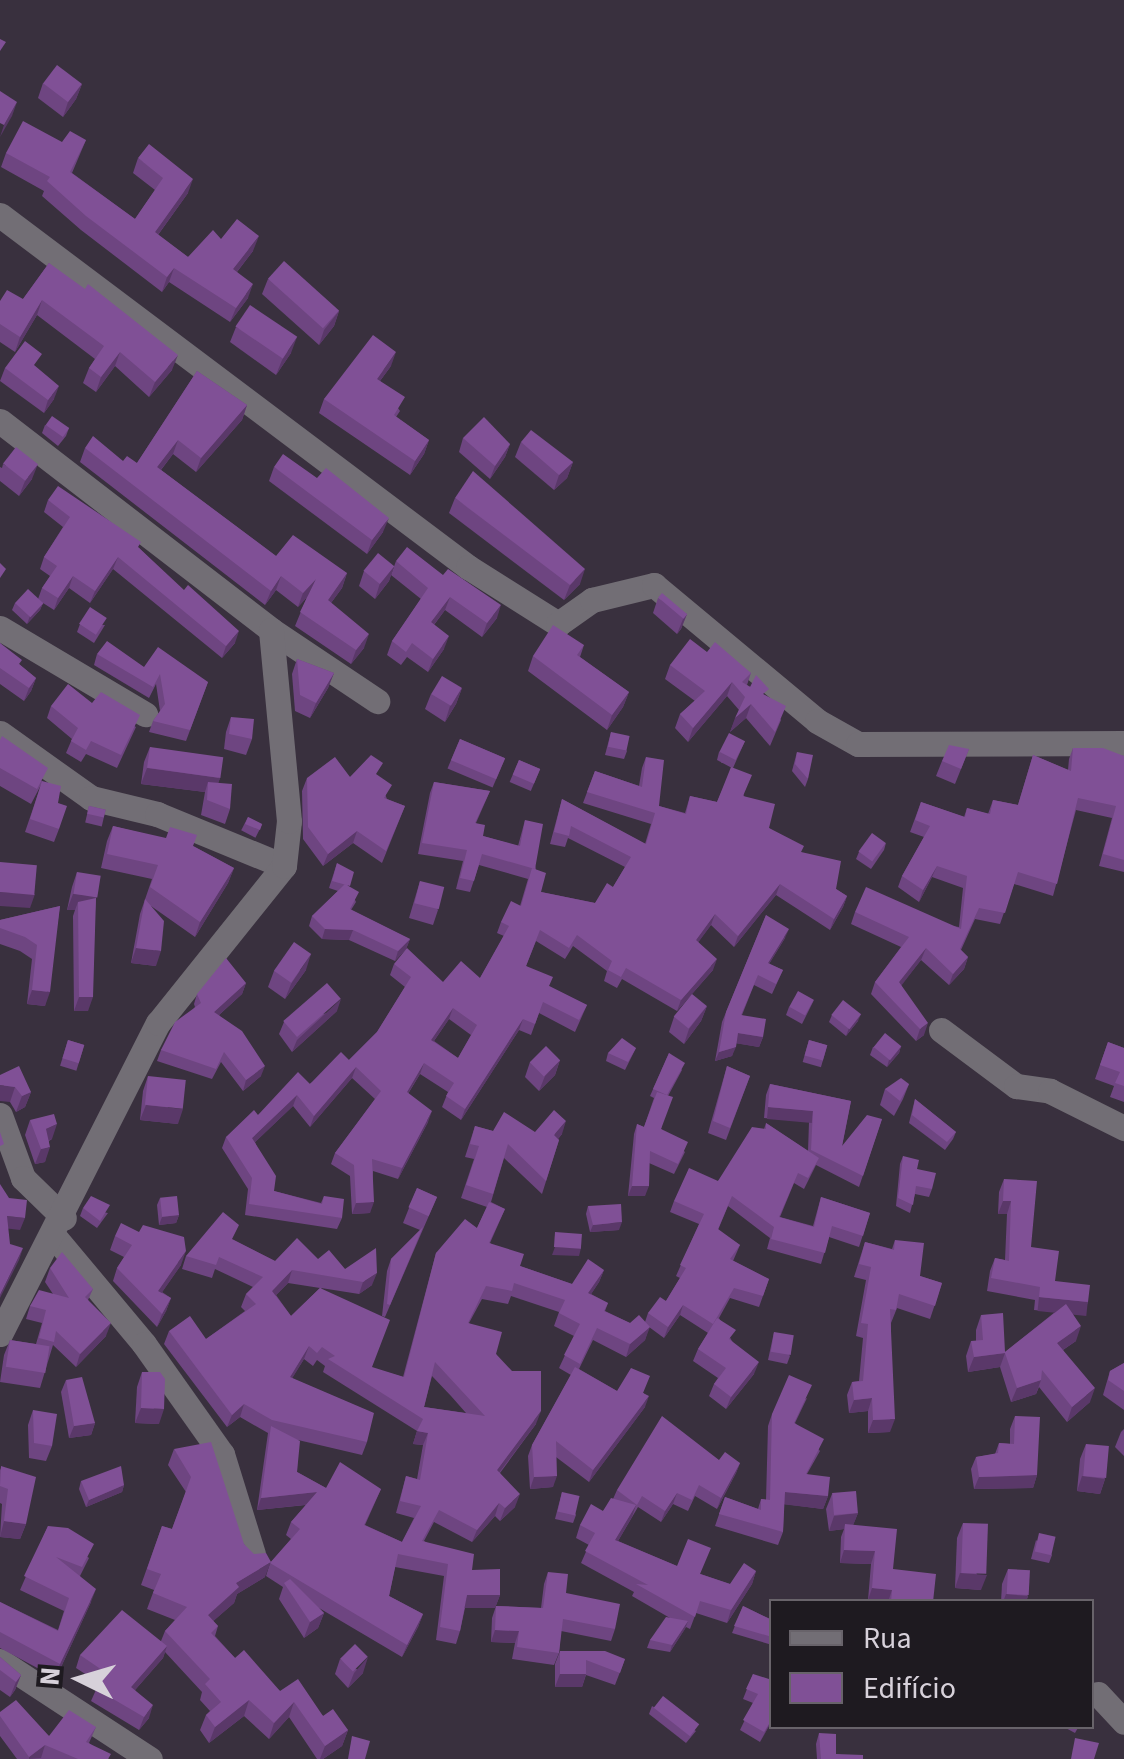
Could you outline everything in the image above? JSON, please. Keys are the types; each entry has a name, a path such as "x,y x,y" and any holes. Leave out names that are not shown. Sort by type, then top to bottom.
{"street":[{"path":"0,215 468,567 558,624 592,600 654,584 817,721 858,744 1124,743"},
{"path":"0,420 271,630 378,701"},
{"path":"0,628 146,714"},
{"path":"0,1334 158,1023 284,866 289,821 271,630"},
{"path":"0,733 91,798 157,814 284,866"},
{"path":"941,1030 1016,1086 1050,1092 1124,1128"},
{"path":"0,1115 23,1178 222,1454 254,1554"},
{"path":"0,1662 150,1759"},
{"path":"1098,1694 1124,1722"}],"building":[{"path":"57,65 82,84 68,102 43,83"},
{"path":"0,91 17,102 4,125 0,123"},
{"path":"23,121 62,142 70,131 86,140 70,172 135,219 163,178 138,158 149,144 193,179 155,232 188,257 213,230 221,239 237,219 259,236 233,269 253,284 236,308 174,268 167,277 86,216 47,181 50,177 6,153"},
{"path":"284,261 339,311 323,328 268,279"},
{"path":"49,263 85,289 88,284 178,355 155,382 120,352 101,377 89,368 104,346 42,300 20,337 0,324 0,301 7,290 23,299"},
{"path":"250,305 297,337 283,358 235,327"},
{"path":"373,335 396,352 377,379 405,397 394,415 429,440 415,461 324,399"},
{"path":"25,341 42,354 34,365 59,386 48,400 5,368"},
{"path":"197,371 247,405 201,458 178,440 157,467 276,556 293,535 347,573 328,600 369,634 356,650 300,612 316,579 303,593 281,576 271,591 85,448 93,436 123,461 127,456 137,463"},
{"path":"52,416 69,428 63,437 46,425"},
{"path":"484,417 510,444 495,466 463,438"},
{"path":"531,430 573,462 559,475 521,442"},
{"path":"16,447 38,464 25,481 3,464"},
{"path":"283,454 317,478 326,468 389,518 372,540 274,467"},
{"path":"473,471 585,569 570,585 455,498"},
{"path":"58,486 141,542 138,547 184,590 188,585 239,631 226,646 118,557 95,591 73,576 58,598 42,588 57,566 44,557 70,517 48,500"},
{"path":"407,547 443,575 448,569 501,605 487,623 450,597 431,622 449,636 433,659 412,643 406,652 392,641 428,588 396,561"},
{"path":"378,553 394,566 380,584 364,571"},
{"path":"28,589 43,603 30,617 15,603"},
{"path":"662,593 687,614 683,619 658,598"},
{"path":"90,607 107,618 96,635 79,624"},
{"path":"553,625 584,645 577,655 629,692 612,715 533,656"},
{"path":"690,639 707,652 715,642 751,673 742,682 750,687 756,675 769,689 763,694 786,706 775,732 751,704 735,718 745,697 732,682 693,728 680,714 705,691 670,665"},
{"path":"107,641 144,667 158,647 208,682 190,730 153,721 165,704 160,674 153,687 97,654"},
{"path":"0,643 22,660 19,664 36,678 29,688 0,668"},
{"path":"297,659 334,673 316,703 300,695"},
{"path":"442,676 462,688 451,706 431,694"},
{"path":"68,684 92,703 101,692 140,715 121,755 91,741 86,750 71,741 78,728 51,706"},
{"path":"231,717 254,719 252,739 229,734"},
{"path":"611,732 630,736 626,751 608,747"},
{"path":"729,733 745,741 736,760 719,752"},
{"path":"2,736 48,768 37,789 0,768"},
{"path":"460,739 505,758 496,779 451,760"},
{"path":"949,745 969,749 961,769 942,761"},
{"path":"150,747 223,757 220,778 147,768"},
{"path":"1073,748 1103,748 1124,756 1124,860 1103,854 1116,806 1078,798 1057,884 1018,872 1005,913 979,908 960,949 968,957 953,974 926,948 899,982 928,1023 920,1029 875,982 909,937 855,912 866,887 961,929 967,876 937,866 923,890 902,876 930,826 915,820 921,802 965,817 967,808 990,814 993,800 1018,805 1033,755 1071,771"},
{"path":"797,752 813,755 808,779 795,764"},
{"path":"371,755 383,763 376,774 392,785 384,798 405,806 386,851 357,831 328,854 308,827 307,778 335,757 350,777"},
{"path":"646,757 664,760 659,806 686,814 690,796 717,802 731,767 752,775 743,796 775,804 769,828 804,846 801,852 841,861 836,889 847,896 834,919 780,884 738,936 715,914 696,940 717,959 681,1000 626,968 621,977 608,970 612,961 577,935 569,948 540,930 526,966 553,977 549,986 587,1005 579,1020 543,1002 535,1024 523,1019 465,1109 446,1096 454,1083 424,1063 407,1092 432,1111 402,1168 372,1159 374,1202 356,1203 354,1165 335,1153 381,1091 356,1067 314,1116 297,1095 252,1138 276,1176 274,1191 322,1204 324,1196 344,1199 342,1218 249,1204 252,1178 226,1137 254,1110 258,1115 298,1072 310,1084 341,1052 349,1060 377,1032 411,977 394,964 407,948 443,982 461,961 480,978 509,926 501,922 511,901 521,906 532,868 546,873 541,892 595,903 607,883 613,887 631,857 571,826 569,836 554,832 562,799 646,844 655,813 587,792 595,771 642,787","holes":["453,1008 477,1025 458,1058 431,1040"]},
{"path":"519,760 540,769 534,784 513,775"},
{"path":"42,781 61,786 58,803 67,806 59,829 30,819"},
{"path":"208,782 232,784 230,809 207,800"},
{"path":"434,782 490,791 475,823 485,825 483,836 520,846 525,820 543,824 535,869 482,854 474,881 460,878 467,850 422,843"},
{"path":"89,806 106,810 104,818 87,814"},
{"path":"248,817 262,824 260,830 245,824"},
{"path":"113,826 166,838 170,827 197,835 193,846 234,868 200,922 150,887 158,865 107,854"},
{"path":"872,833 886,843 872,862 858,852"},
{"path":"0,862 37,865 34,895 0,892"},
{"path":"337,863 354,872 350,886 332,881"},
{"path":"77,872 101,876 97,897 74,894"},
{"path":"420,881 444,887 439,909 414,903"},
{"path":"345,884 359,892 350,909 410,939 398,951 353,930 325,929 312,916"},
{"path":"96,898 93,997 79,997 78,902"},
{"path":"145,899 164,921 161,951 136,948"},
{"path":"60,906 50,992 32,990 37,945 0,928 0,920"},
{"path":"766,915 789,929 768,963 783,970 776,984 758,975 741,1015 766,1019 763,1037 738,1033 736,1047 719,1052 726,1012"},
{"path":"294,942 311,954 291,983 274,971"},
{"path":"226,958 246,983 214,1012 242,1031 265,1066 246,1080 224,1052 216,1069 161,1050 175,1022 201,1003 197,994"},
{"path":"327,983 341,999 297,1037 283,1021"},
{"path":"798,991 814,1000 805,1015 789,1007"},
{"path":"692,994 707,1006 689,1028 674,1017"},
{"path":"843,1000 861,1014 849,1029 831,1015"},
{"path":"885,1033 901,1046 890,1060 874,1047"},
{"path":"622,1038 636,1048 628,1062 608,1053"},
{"path":"68,1040 84,1045 79,1063 62,1058"},
{"path":"809,1040 827,1045 823,1061 805,1055"},
{"path":"1108,1042 1124,1048 1124,1086 1115,1083 1120,1072 1100,1065"},
{"path":"546,1046 560,1060 544,1076 530,1062"},
{"path":"669,1053 685,1063 667,1095 653,1089"},
{"path":"19,1066 31,1092 22,1096 15,1087 0,1085 0,1075"},
{"path":"727,1066 750,1076 730,1128 713,1121"},
{"path":"148,1076 186,1080 183,1109 145,1105"},
{"path":"901,1078 909,1084 900,1101 885,1089"},
{"path":"770,1084 851,1101 842,1146 867,1115 882,1119 863,1176 811,1150 813,1111 768,1107"},
{"path":"657,1092 673,1097 661,1129 688,1142 678,1164 650,1151 649,1186 632,1186 637,1124 644,1127"},
{"path":"915,1099 956,1132 947,1142 912,1115"},
{"path":"554,1110 566,1121 554,1135 559,1140 546,1181 508,1144 493,1194 466,1185 479,1146 470,1144 475,1126 493,1131 504,1112 535,1132"},
{"path":"54,1114 57,1124 46,1129 50,1147 41,1149 30,1120"},
{"path":"766,1123 819,1158 808,1178 798,1173 779,1217 814,1227 821,1197 870,1213 863,1236 832,1226 825,1253 771,1239 774,1227 732,1196 718,1229 740,1245 730,1259 769,1279 763,1296 734,1288 713,1324 683,1305 668,1327 648,1313 660,1297 666,1301 686,1268 680,1265 704,1214 674,1201 689,1168 718,1181 752,1127 766,1129"},
{"path":"903,1156 919,1160 917,1169 936,1173 932,1189 916,1186 913,1205 898,1198"},
{"path":"1004,1179 1037,1181 1031,1247 1059,1251 1055,1281 1090,1285 1088,1302 1039,1297 1040,1287 991,1278 995,1258 1009,1261 1011,1201 1003,1201"},
{"path":"0,1184 9,1198 27,1200 25,1218 7,1216 10,1244 23,1248 0,1295"},
{"path":"417,1188 437,1197 429,1216 408,1207"},
{"path":"91,1196 110,1205 100,1221 83,1208"},
{"path":"177,1196 179,1215 162,1217 160,1198"},
{"path":"489,1202 505,1209 489,1243 524,1254 520,1266 572,1284 588,1259 604,1270 588,1293 608,1303 604,1311 630,1323 639,1315 650,1327 630,1344 597,1328 580,1364 564,1355 580,1324 559,1313 565,1300 514,1283 512,1291 486,1286 468,1323 502,1332 496,1354 512,1371 541,1371 541,1411 497,1470 520,1494 505,1508 499,1503 477,1530 439,1510 422,1541 474,1554 472,1570 500,1569 500,1595 467,1595 460,1631 440,1627 448,1564 398,1554 389,1596 423,1614 407,1645 270,1563 300,1529 291,1522 317,1492 261,1498 271,1426 300,1441 297,1472 326,1488 340,1462 381,1489 364,1525 402,1542 421,1506 400,1501 406,1476 420,1480 428,1433 417,1431 423,1419 328,1359 335,1356 322,1347 317,1353 309,1346 290,1377 374,1413 367,1442 272,1420 244,1404 232,1415 169,1331 190,1316 206,1339 256,1304 246,1294 263,1277 219,1257 216,1265 186,1256 223,1212 239,1225 232,1239 275,1261 297,1238 318,1259 329,1250 345,1269 376,1248 377,1273 363,1282 292,1270 272,1291 291,1316 320,1288 390,1320 372,1367 404,1377 436,1253 465,1219 477,1228","holes":["435,1362 485,1416 424,1407"]},
{"path":"621,1204 622,1222 593,1225 588,1206"},
{"path":"121,1223 139,1232 143,1225 184,1237 186,1251 158,1291 171,1298 162,1314 117,1268 132,1245 115,1236"},
{"path":"423,1227 390,1305 387,1304 391,1259"},
{"path":"555,1232 582,1234 581,1249 554,1247"},
{"path":"895,1240 924,1243 920,1276 942,1283 935,1306 899,1294 896,1310 890,1309 895,1419 873,1420 872,1398 854,1400 852,1382 863,1381 868,1324 861,1323 871,1267 859,1264 865,1242 894,1250"},
{"path":"62,1252 93,1289 85,1297 111,1323 80,1354 56,1331 54,1342 39,1338 46,1310 30,1306 39,1290 69,1298 50,1268"},
{"path":"1066,1304 1081,1326 1057,1343 1095,1388 1072,1407 1042,1370 1041,1380 1017,1388 1005,1353 974,1357 971,1341 983,1340 981,1315 1003,1313 1005,1352"},
{"path":"717,1318 736,1330 729,1339 759,1362 731,1397 714,1384 726,1368 698,1349"},
{"path":"774,1332 794,1335 791,1355 771,1352"},
{"path":"10,1340 50,1346 45,1373 6,1367"},
{"path":"1124,1363 1124,1391 1108,1380 1110,1371"},
{"path":"575,1367 617,1391 631,1368 650,1376 643,1393 649,1396 593,1470 556,1441 557,1476 534,1477 532,1445"},
{"path":"142,1372 160,1372 165,1379 164,1409 141,1408"},
{"path":"789,1375 812,1385 794,1423 824,1439 806,1474 830,1477 828,1496 785,1492 783,1532 719,1514 725,1497 761,1510 761,1499 770,1500 772,1414"},
{"path":"82,1377 95,1423 74,1426 66,1380"},
{"path":"33,1410 57,1414 52,1446 34,1443"},
{"path":"662,1416 719,1460 725,1452 740,1463 721,1498 699,1485 692,1500 677,1493 665,1511 642,1496 637,1505 617,1490"},
{"path":"1015,1416 1040,1417 1037,1475 979,1477 976,1457 998,1453 999,1443 1014,1444"},
{"path":"211,1442 244,1544 254,1554 266,1553 271,1562 236,1583 239,1587 208,1615 218,1626 211,1633 235,1658 244,1650 280,1691 298,1679 323,1716 333,1709 348,1730 325,1746 294,1702 274,1723 249,1700 215,1727 206,1715 221,1702 205,1684 210,1679 165,1631 187,1607 153,1593 161,1574 147,1569 162,1526 172,1529 191,1477 174,1449"},
{"path":"1086,1444 1109,1446 1106,1478 1083,1476"},
{"path":"1,1466 36,1477 26,1524 4,1521 8,1489 0,1486"},
{"path":"121,1466 124,1485 89,1500 81,1481"},
{"path":"856,1491 858,1513 834,1515 832,1493"},
{"path":"562,1492 580,1496 575,1516 558,1511"},
{"path":"611,1498 636,1505 615,1540 677,1566 688,1539 711,1548 700,1574 730,1584 744,1563 756,1571 731,1610 700,1601 695,1617 636,1584 648,1585 585,1551 595,1533 580,1525 591,1504 603,1511"},
{"path":"963,1523 988,1524 986,1574 961,1573"},
{"path":"845,1524 897,1529 893,1569 936,1574 933,1599 891,1599 892,1590 872,1588 875,1551 844,1550"},
{"path":"48,1526 68,1528 94,1544 82,1567 56,1557 96,1589 60,1664 0,1632 0,1602 58,1631 69,1598 24,1576"},
{"path":"1039,1533 1056,1537 1051,1555 1035,1552"},
{"path":"1008,1569 1030,1570 1029,1595 1007,1594"},
{"path":"548,1572 568,1574 566,1593 620,1604 615,1629 563,1619 559,1653 517,1647 519,1631 495,1630 496,1606 543,1608"},
{"path":"290,1579 324,1613 310,1622 284,1583"},
{"path":"743,1606 769,1619 769,1636 734,1626"},
{"path":"122,1610 167,1646 131,1687 153,1705 144,1717 96,1689 105,1672 80,1655"},
{"path":"666,1617 688,1621 672,1645 650,1640"},
{"path":"355,1644 368,1657 353,1672 340,1659"},
{"path":"560,1651 605,1651 625,1659 620,1673 586,1660 586,1674 560,1674"},
{"path":"0,1657 21,1675 16,1682 0,1670"},
{"path":"753,1674 769,1679 769,1724 764,1732 743,1720 758,1694 746,1689"},
{"path":"663,1696 699,1724 690,1736 654,1708"},
{"path":"16,1700 49,1736 69,1710 96,1727 86,1742 111,1754 108,1759 78,1759 45,1745 29,1757 0,1716"},
{"path":"819,1733 836,1734 836,1754 863,1755 863,1759 821,1759"},
{"path":"352,1736 370,1741 365,1759 348,1759"},
{"path":"1075,1738 1099,1743 1094,1759 1071,1759"}]}
